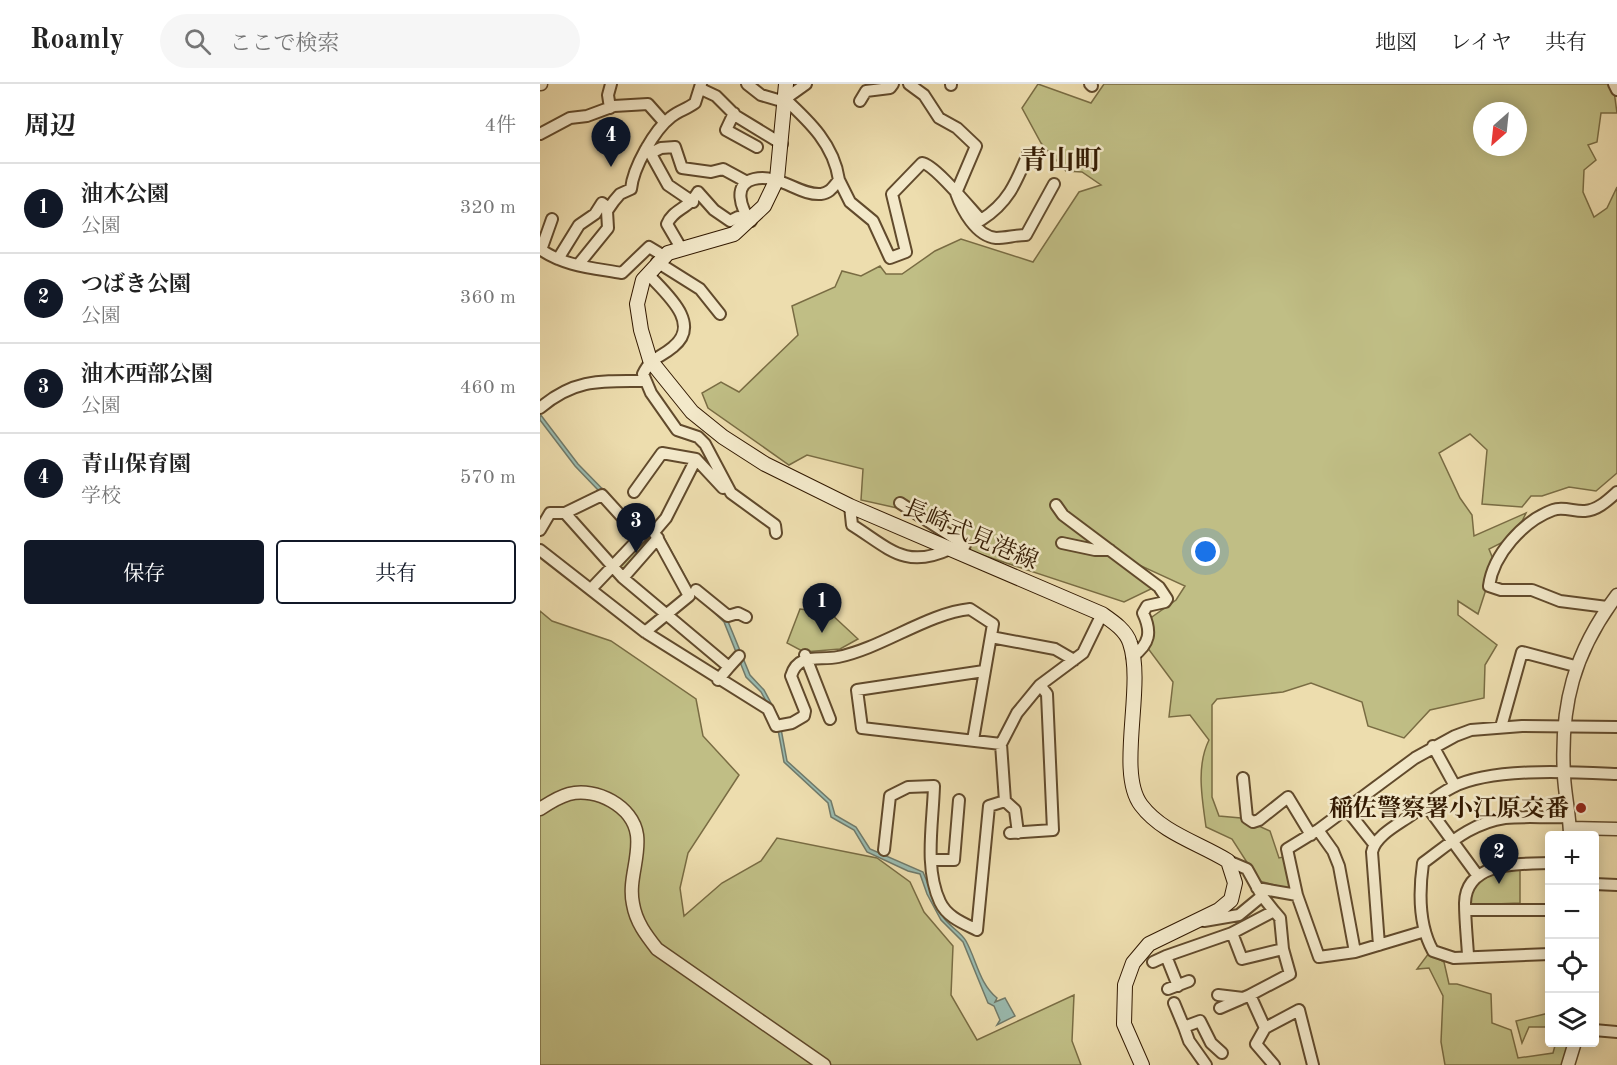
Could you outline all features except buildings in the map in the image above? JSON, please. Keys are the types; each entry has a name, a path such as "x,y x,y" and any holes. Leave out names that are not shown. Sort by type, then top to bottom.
{"main road":[{"name":"長崎式見港線","path":"786,84 777,179 764,206 744,219 734,234 681,248 660,259 643,280 638,304 641,330 650,360 692,412 723,438 765,464 850,506 1102,614 1118,626 1130,641 1135,674 1131,766 1139,802 1154,821 1228,861"},
{"path":"1142,1065 1124,1024 1125,985 1133,963 1149,944 1219,910 1231,900 1235,883 1228,861"}],"street":[{"path":"610,108 608,94 611,84"},
{"path":"747,84 761,95 785,100 805,118 833,154 838,180 850,202 873,221 890,258 906,252 892,194 922,163 928,163 942,175 981,220 1000,208 1028,154"},
{"path":"785,100 806,84"},
{"path":"860,101 866,91 890,88 893,84"},
{"path":"909,84 924,95 939,118 957,128 976,146 956,193 961,208 986,234 995,238 1026,235 1054,184"},
{"path":"1614,84 1617,90"},
{"path":"578,265 608,228 606,219 609,208 620,194 631,189 632,179 664,122 695,103 701,87 716,96 734,113 782,144"},
{"path":"540,134 570,118 587,116 610,108 648,104 664,122"},
{"path":"734,113 726,130 757,147"},
{"path":"649,149 675,147 682,168 711,172 723,169 747,182"},
{"path":"649,149 668,185 693,202"},
{"path":"681,248 667,224 672,214 682,211 693,202 699,192 707,203 731,222 744,219 740,190 747,182 756,178 777,179 819,195 829,193 838,180"},
{"path":"558,259 579,225 595,214 602,203 609,208"},
{"path":"552,219 541,249 558,259 622,273 649,247 660,259 700,288 720,314"},
{"path":"648,274 681,310 683,318 681,337 674,347 650,360 642,374 677,430 698,437 705,444 731,493"},
{"path":"540,408 556,395 577,385 597,381 646,381"},
{"path":"634,492 662,453 696,459 731,493 775,525 777,533"},
{"path":"591,589 666,519 696,459"},
{"path":"1614,600 1560,601 1532,590 1501,590 1490,586 1494,566 1514,537 1536,519 1554,509 1586,511 1604,504 1617,492"},
{"path":"540,530 550,513 565,513 602,495 622,517 653,533 695,589 728,616 738,613 746,617"},
{"path":"850,506 852,525 904,558 933,557 955,551 965,545 900,503"},
{"path":"1056,505 1063,515 1159,587 1167,598 1165,602 1147,606 1143,612 1149,627 1149,640 1144,648 1132,657"},
{"path":"565,513 623,578 729,667"},
{"path":"623,578 653,533"},
{"path":"1062,543 1095,550 1110,550"},
{"path":"540,550 645,632 718,680 768,709 776,726 801,719 805,711 791,676 795,665 805,656 838,657 897,637 961,610 970,609 993,624 973,740"},
{"path":"645,632 695,589"},
{"path":"1569,827 1563,724 1575,666 1614,600"},
{"path":"1040,685 1047,694 1053,830 1014,833 1016,810 1005,801 1001,744 1017,713 1040,685 1083,653 1102,614"},
{"path":"991,638 1030,643 1055,650 1074,660"},
{"path":"1501,727 1522,652 1575,666"},
{"path":"718,680 739,656"},
{"path":"805,656 830,719"},
{"path":"984,671 857,690 862,728 1001,744"},
{"path":"1425,931 1355,952 1319,957 1297,895 1287,849 1347,810 1384,779 1433,746 1471,730 1501,727 1557,727 1563,724 1617,727"},
{"path":"1433,746 1455,786"},
{"path":"1374,843 1455,786 1488,777 1564,772 1617,774"},
{"path":"1244,778 1247,818 1253,822 1260,820 1288,797 1314,833 1333,850 1339,866 1355,952"},
{"path":"884,850 890,796 908,787 934,786 932,860 941,903 954,919 977,930 989,806 1005,801"},
{"path":"540,809 556,799 571,794 601,796 618,805 628,816 637,833 637,849 630,883 633,906 641,929 657,949 824,1065"},
{"path":"932,860 954,860 959,800"},
{"path":"1426,805 1478,876"},
{"path":"1347,810 1374,843 1379,945"},
{"path":"1545,954 1468,955 1454,958 1433,951 1425,931 1419,890 1423,864 1452,840 1478,826 1506,818 1569,827 1617,829"},
{"path":"1220,1008 1247,997 1290,974 1283,950 1280,918 1260,892 1247,869 1228,861"},
{"path":"1468,955 1467,892 1478,876 1503,865 1545,863"},
{"path":"1599,884 1617,885"},
{"path":"1260,892 1297,895"},
{"path":"1192,923 1239,915 1260,892"},
{"path":"1466,910 1545,910"},
{"path":"1153,962 1232,933 1274,911"},
{"path":"1232,933 1242,959 1283,950"},
{"path":"1166,956 1173,988 1189,981"},
{"path":"1218,995 1247,997"},
{"path":"1247,997 1264,1028"},
{"path":"1174,1003 1189,1041 1206,1065"},
{"path":"1274,1065 1256,1044 1264,1028 1299,1010 1312,1062 1300,1065"},
{"path":"1184,1027 1200,1021 1210,1043 1222,1053"},
{"path":"1599,1030 1617,1032"},
{"path":"1568,1065 1573,1047"}],"shaded area":[{"path":"1038,84 1091,103 1104,84 1613,84 1617,113 1601,113 1597,142 1588,145 1596,160 1584,170 1583,192 1594,217 1607,208 1617,187 1617,473 1596,491 1569,487 1542,496 1531,496 1522,507 1482,504 1487,450 1470,434 1439,453 1460,498 1472,515 1474,536 1526,513 1515,536 1489,549 1497,569 1491,574 1478,614 1458,601 1458,615 1497,645 1485,665 1484,698 1430,710 1404,738 1368,726 1362,702 1311,683 1283,692 1217,699 1212,705 1212,797 1219,816 1241,818 1270,831 1279,858 1293,855 1290,889 1259,881 1232,839 1206,827 1201,771 1209,740 1190,715 1169,717 1173,682 1141,639 1152,617 1176,600 1185,586 1135,563 1153,588 1124,602 973,552 906,510 861,500 863,469 807,455 789,465 708,408 702,393 721,382 739,392 798,335 792,306 835,287 842,271 861,276 880,266 886,274 902,274 935,251 961,239 1033,262 1079,192 1101,185 1082,172 1066,171 1041,143 1022,108"},
{"path":"649,533 654,538 623,573 617,567"},
{"path":"800,609 830,613 858,639 840,649 804,652 787,643"},
{"path":"540,611 552,621 611,641 696,699 703,736 739,775 688,853 680,888 684,916 722,883 761,861 777,838 877,858 910,882 924,912 953,946 951,995 977,1040 1074,995 1072,1041 1081,1065 540,1065"},
{"path":"1520,869 1520,903 1470,905 1470,895 1479,882 1495,874"},
{"path":"1429,953 1444,962 1449,984 1457,984 1491,994 1492,1023 1511,1030 1518,1058 1553,1053 1555,1047 1571,1047 1564,1065 1445,1065 1441,1042 1443,996 1429,968 1417,969"},
{"path":"1545,1014 1545,1027 1529,1027 1522,1043 1516,1021"}],"water":[{"path":"540,414 578,464 625,512 650,523 661,532 690,585 727,619 750,675 764,690 779,718 787,761 831,801 835,815 856,827 870,849 923,872 941,913 966,941 982,979 997,998 995,1002 1005,998 1015,1016 997,1025 1000,1020 994,1006 988,1003 963,942 941,920 927,894 920,874 908,871 867,852 854,830 831,817 828,803 784,762 776,719 761,692 746,677 724,622 687,587 658,534 622,515 575,466 540,420"}],"place":[{"name":"青山保育園","path":"611,167"},
{"name":"油木西部公園","path":"636,553"},
{"name":"油木公園","path":"822,633"},
{"name":"稲佐警察署小江原交番","path":"1581,808"},
{"name":"つばき公園","path":"1499,884"}],"district":[{"name":"青山町","path":"1061,160"}]}
